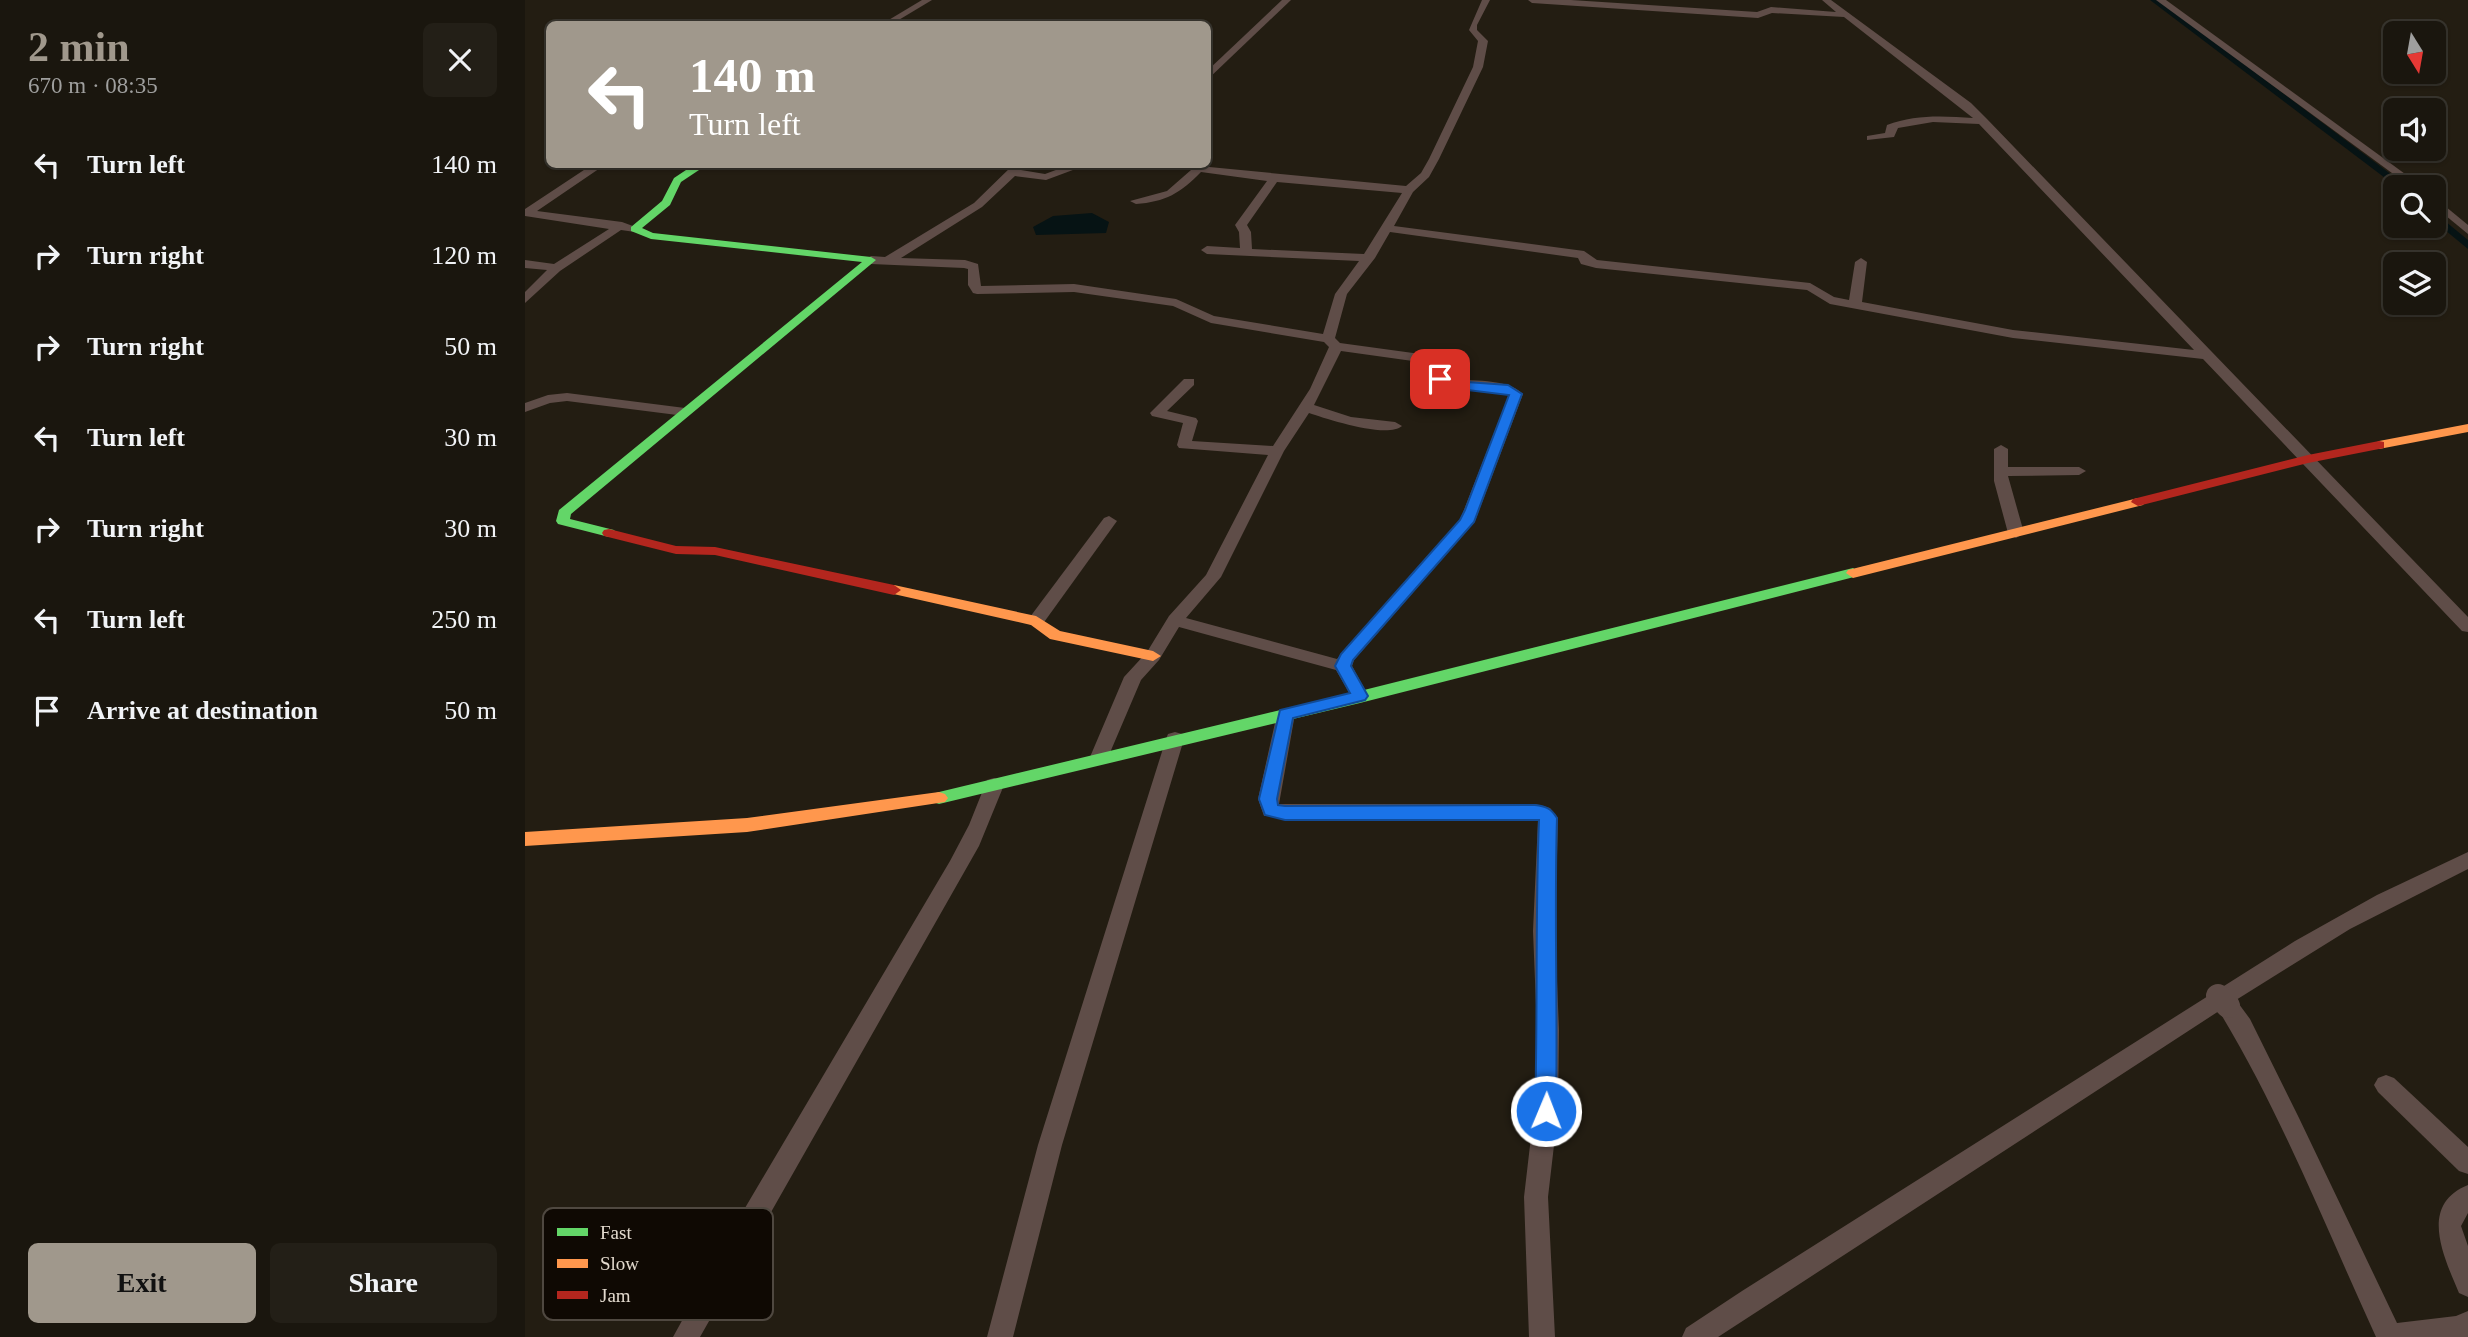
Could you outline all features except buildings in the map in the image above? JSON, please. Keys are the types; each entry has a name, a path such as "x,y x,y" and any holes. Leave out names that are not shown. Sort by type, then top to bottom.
{"street":[{"path":"891,21 928,0"},
{"path":"1211,74 1287,0"},
{"path":"1099,757 1133,677 1153,656 1175,621 1213,577 1277,452 1317,389 1332,342 1341,294 1369,258 1384,228 1409,190 1425,175 1478,67 1483,41 1473,30 1473,25 1486,0"},
{"path":"1532,0 1758,15 1771,10 1847,15"},
{"path":"1826,0 1923,69 1983,121 2468,627"},
{"path":"2160,0 2401,175"},
{"path":"1871,138 1890,135 1896,125 1933,119 1983,121"},
{"path":"595,168 526,213 628,227 651,236 871,260 971,265 974,288 977,290 1074,288 1176,303 1211,319 1430,359 1439,364 1440,379 1444,383 1508,389 1516,394 1467,522 1343,666"},
{"path":"525,299 556,268 666,203 675,182 697,168"},
{"path":"890,259 978,205 1017,168 1046,177 1072,168"},
{"path":"1193,168 1409,190"},
{"path":"1136,201 1159,200 1176,194 1197,170"},
{"path":"1246,251 1242,223 1264,196 1274,178"},
{"path":"2446,210 2467,228"},
{"path":"1384,228 1584,255 1585,261 1596,264 1810,287 1831,300 2013,334 2207,355"},
{"path":"1207,250 1369,258"},
{"path":"871,260 729,380 685,412 564,513 563,521 676,550 729,554 1036,621 1055,635 1153,656"},
{"path":"1854,304 1861,262"},
{"path":"525,264 556,268"},
{"path":"1189,382 1157,413 1191,421 1184,445 1277,452"},
{"path":"525,408 548,399 568,397 685,412"},
{"path":"1305,407 1349,421 1395,426"},
{"path":"525,839 747,825 925,800 1360,696 2308,459 2468,428"},
{"path":"2001,449 2000,472 2016,533"},
{"path":"2000,472 2079,471"},
{"path":"1036,621 1109,521"},
{"path":"1175,621 1343,666 1360,696"},
{"path":"1286,714 1268,799 1271,811 1535,811 1548,818 1544,931 1548,1030 1546,1111 1536,1197 1542,1337"},
{"path":"1000,1337 1050,1145 1175,739"},
{"path":"756,1208 858,1038 976,829 994,785"},
{"path":"1695,1337 1872,1220 2222,1000 2375,906 2468,860"},
{"path":"2222,1000 2242,1026 2392,1337 2460,1329 2468,1324"},
{"path":"2386,1085 2408,1110 2444,1137 2468,1163"},
{"path":"2468,1197 2456,1206 2450,1216 2449,1226 2468,1284"},
{"path":"686,1337 695,1320"}],"shaded area":[{"path":"1092,213 1109,222 1106,233 1036,235 1033,227 1053,216"}],"waterway":[{"path":"2154,0 2387,175"},
{"path":"2446,226 2468,246"}],"traffic: fast":[{"path":"609,533 563,521 564,513 871,260 651,236 635,229 666,203 677,180 696,168"},
{"path":"939,798 1360,697 1853,573"}],"traffic: slow":[{"path":"2379,445 2468,428"},
{"path":"1853,573 2138,502"},
{"path":"894,590 1036,621 1055,635 1153,656"},
{"path":"525,839 747,825 939,798"}],"traffic: jam":[{"path":"2138,502 2308,459 2379,445"},
{"path":"609,533 676,550 715,551 894,590"}],"route":[{"path":"1440,379 1444,383 1514,390 1516,394 1515,403 1472,510 1467,522 1346,658 1343,666 1360,696 1286,714 1268,799 1271,811 1285,813 1535,811 1548,818 1544,931 1548,1030 1546,1111"}]}
